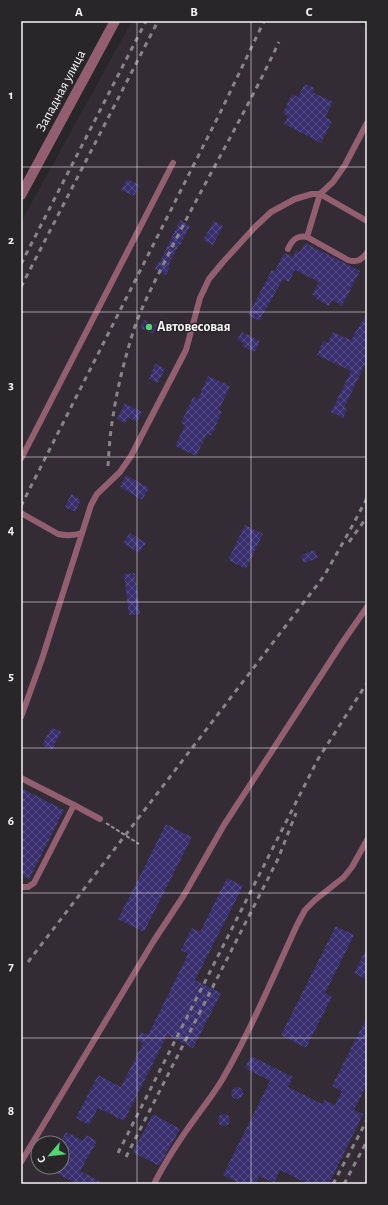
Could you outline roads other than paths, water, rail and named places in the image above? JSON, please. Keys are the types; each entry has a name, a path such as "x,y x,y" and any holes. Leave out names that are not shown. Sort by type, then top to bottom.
{"street":[{"name":"Западная улица","path":"21,195 115,21"}],"lane":[{"path":"307,237 320,194 333,182 341,170 367,123"},
{"path":"21,459 172,163"},
{"path":"21,717 42,659 94,499 100,490 117,475 126,464 181,360 186,350 200,298 210,279 223,262 256,226 271,212 295,199 312,194 320,194 367,221"},
{"path":"288,249 293,240 300,236 307,237 352,262 360,260 367,253"},
{"path":"21,513 58,534 73,536 82,533"},
{"path":"21,1162 153,942 184,895 224,825 367,607"},
{"path":"21,778 100,819"},
{"path":"21,887 28,887 34,884 74,805"},
{"path":"154,1184 168,1157 221,1082 250,1029 305,910 314,900 344,877 356,861 367,840"}],"railway":[{"path":"21,264 146,21"},
{"path":"21,287 158,21"},
{"path":"21,506 222,109 264,21"},
{"path":"108,466 111,429 117,395 127,351 138,318 172,247 279,42"},
{"path":"28,962 324,576 367,498"},
{"path":"349,542 367,517"},
{"path":"118,1153 318,759 367,683"},
{"path":"126,1157 278,859 296,813"},
{"path":"333,1184 367,1120"},
{"path":"344,1184 367,1141"}],"place":[{"name":"Автовесовая","path":"149,327"}]}
